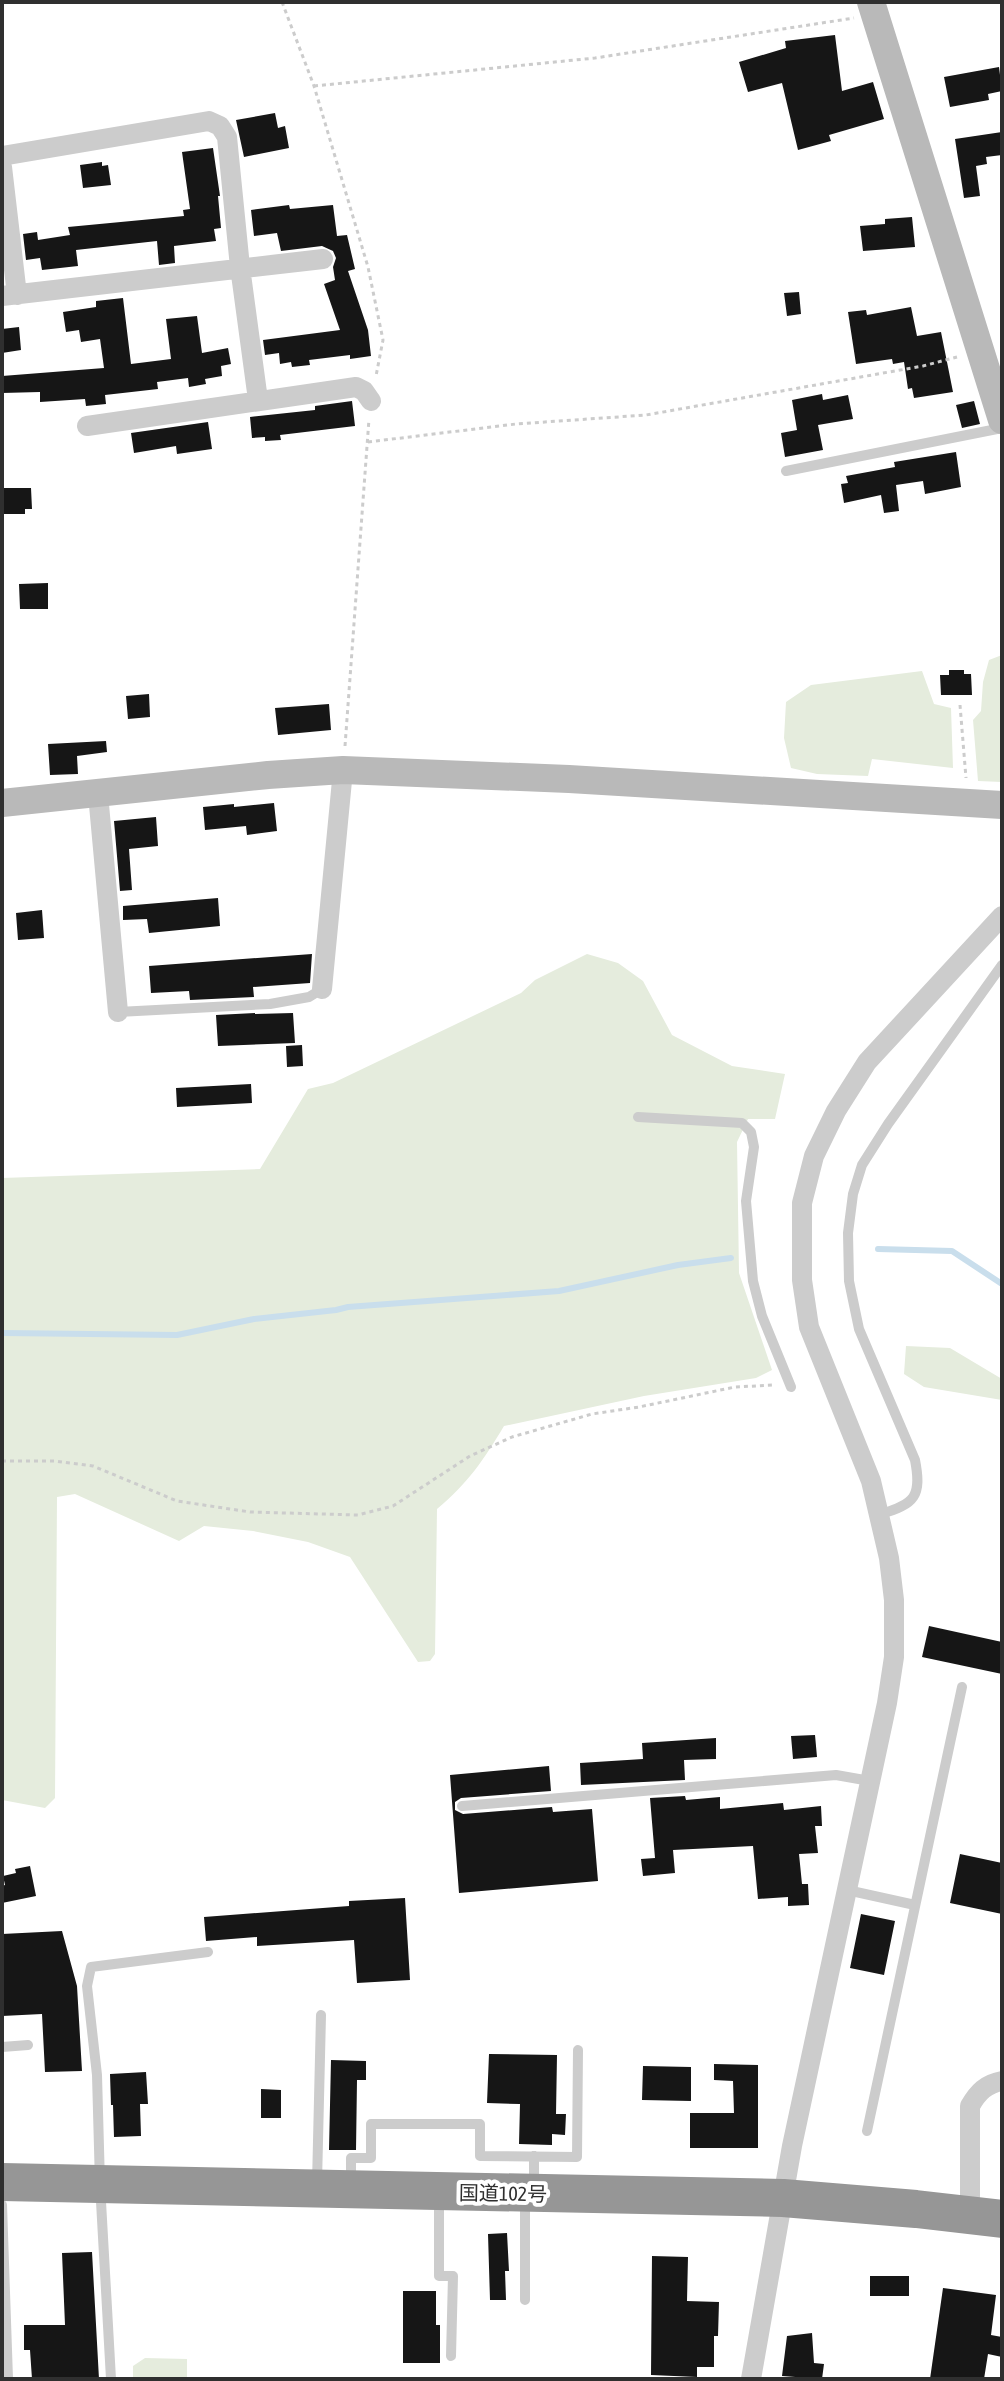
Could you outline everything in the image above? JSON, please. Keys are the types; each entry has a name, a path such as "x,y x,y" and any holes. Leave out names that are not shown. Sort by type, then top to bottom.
{"highway":[{"name":"国道102号","path":"2,2182 783,2198 986,2217"}],"street":[{"path":"873,9 1002,420"},
{"path":"2,156 209,121 220,126 227,137 258,400"},
{"path":"2,167 9,295 323,259"},
{"path":"87,426 356,387 364,391 371,401"},
{"path":"322,989 343,770"},
{"path":"2,803 343,770 569,779 1002,805"},
{"path":"98,794 118,1012"},
{"path":"751,2379 792,2146 887,1703 894,1657 894,1600 881,1514 863,1457 809,1327 802,1280 802,1203 814,1156 836,1111 867,1062 1002,916"},
{"path":"986,2217 970,2106 976,2094 989,2084 1002,2081"}],"lane":[{"path":"786,471 1002,428"},
{"path":"881,1514 904,1508 917,1493 919,1481 915,1460 859,1329 849,1281 848,1233 853,1194 862,1165 888,1124 1002,965"},
{"path":"118,1012 270,1004 309,997 322,989"},
{"path":"638,1117 742,1123 751,1132 754,1147 746,1201 753,1281 762,1316 791,1387"},
{"path":"867,2131 962,1687"},
{"path":"462,1806 836,1775 870,1781"},
{"path":"847,1890 915,1905"},
{"path":"111,2379 97,2075 87,1986 91,1967 208,1952"},
{"path":"321,2015 334,2189"},
{"path":"2,2047 28,2045"},
{"path":"334,2189 351,2158 371,2158 371,2124 480,2124 480,2156 577,2157 578,2050"},
{"path":"525,2300 529,2194 534,2156"},
{"path":"440,2192 439,2276 453,2276 451,2356"},
{"path":"2,2205 8,2379"}],"path":[{"path":"282,2 314,86 368,267 383,340 371,401 343,770"},
{"path":"314,86 595,58 873,9"},
{"path":"368,442 516,424 646,415 923,366 982,351"},
{"path":"2,1461 55,1461 93,1466 177,1501 250,1512 358,1515 393,1506 470,1456 512,1437 592,1414 735,1387 791,1387"}],"green space":[{"path":"1002,655 1002,782 978,781 973,720 981,711 983,682 989,660"},
{"path":"922,671 934,704 951,708 953,768 872,759 868,776 817,774 791,768 784,738 786,702 811,685"},
{"path":"587,954 618,963 643,981 672,1035 732,1066 785,1074 775,1119 748,1119 737,1142 739,1273 772,1370 756,1378 644,1396 504,1426 474,1471 437,1509 435,1654 430,1661 418,1662 350,1557 308,1542 253,1531 204,1526 179,1541 75,1494 57,1497 55,1798 45,1808 2,1800 2,1178 260,1169 308,1089 333,1083 521,993 535,980"},
{"path":"906,1346 950,1348 1002,1379 1002,1400 924,1387 904,1374"},
{"path":"145,2358 187,2359 187,2379 133,2379 133,2366"}],"building":[{"path":"835,35 842,91 873,82 884,119 829,135 831,141 798,150 782,83 748,92 739,62 786,48 785,41"},
{"path":"999,67 1002,91 988,94 989,100 950,107 944,77"},
{"path":"275,113 278,128 285,126 289,148 244,157 236,120"},
{"path":"1002,132 1002,155 986,157 987,164 976,166 980,196 964,198 955,139"},
{"path":"213,148 220,196 221,228 214,229 216,241 174,246 175,263 159,265 157,241 76,250 78,266 42,270 40,258 26,260 23,234 37,232 38,240 70,235 68,227 184,216 183,210 190,209 182,152"},
{"path":"102,162 102,166 108,165 111,185 83,188 80,165"},
{"path":"289,205 290,209 333,205 337,236 347,235 355,269 348,271 368,330 371,356 309,360 310,365 292,367 291,362 280,364 279,353 265,355 263,340 340,330 324,284 335,280 333,267 336,258 333,251 322,246 281,251 277,233 254,236 251,210"},
{"path":"912,217 915,247 863,251 860,226 885,224 885,219"},
{"path":"799,292 801,314 787,316 784,293"},
{"path":"123,298 131,364 171,359 166,319 197,316 202,353 228,348 231,364 221,366 222,376 205,379 206,384 189,387 188,378 157,382 158,389 105,395 106,404 86,406 85,399 40,402 40,392 2,393 2,376 104,368 100,339 81,342 79,330 66,332 63,312 96,307 96,301"},
{"path":"911,307 917,336 941,332 953,392 914,398 912,388 908,389 904,362 893,364 892,359 856,364 848,312 866,310 867,315"},
{"path":"19,327 21,350 2,353 2,329"},
{"path":"822,394 823,400 848,395 853,419 818,425 823,450 785,457 781,433 797,430 792,400"},
{"path":"352,401 355,426 280,435 281,440 252,438 250,417 315,410 315,406"},
{"path":"974,401 980,424 962,428 956,405"},
{"path":"208,422 212,449 177,454 176,446 134,453 131,433"},
{"path":"956,452 961,487 925,494 923,481 896,485 899,511 884,513 881,495 844,503 841,484 848,483 846,476 895,467 894,462"},
{"path":"2,488 31,488 32,509 25,509 25,514 2,514"},
{"path":"48,583 48,609 20,609 19,584"},
{"path":"949,670 964,670 964,674 971,674 972,695 941,695 940,675 949,675"},
{"path":"149,694 150,717 128,719 126,696"},
{"path":"329,704 331,730 278,735 275,708"},
{"path":"106,741 107,752 77,756 78,774 50,775 48,744"},
{"path":"274,803 277,831 247,835 246,826 205,830 203,807"},
{"path":"156,817 158,846 129,849 132,890 120,891 114,821"},
{"path":"218,898 220,926 149,933 147,919 123,920 123,906"},
{"path":"42,910 44,938 18,940 16,913"},
{"path":"312,954 310,983 253,987 254,997 190,1000 189,991 151,993 149,966"},
{"path":"293,1013 295,1043 218,1046 216,1015"},
{"path":"302,1045 303,1066 287,1067 286,1046"},
{"path":"251,1084 252,1103 177,1107 176,1088"},
{"path":"929,1626 1002,1642 1002,1674 922,1657"},
{"path":"815,1735 817,1757 793,1759 791,1736"},
{"path":"716,1738 716,1759 684,1760 685,1780 581,1785 580,1763 643,1759 642,1743"},
{"path":"549,1766 551,1791 461,1798 455,1802 455,1810 463,1814 552,1807 553,1812 592,1809 598,1881 459,1893 450,1775"},
{"path":"685,1796 686,1800 720,1797 720,1809 783,1803 784,1810 821,1806 822,1826 815,1826 818,1853 799,1854 802,1884 808,1884 809,1905 788,1906 788,1897 758,1899 753,1846 673,1850 675,1873 643,1876 641,1859 655,1858 650,1798"},
{"path":"960,1854 1002,1863 1002,1914 950,1903"},
{"path":"30,1866 36,1896 2,1903 3,1876"},
{"path":"405,1898 410,1980 357,1983 354,1940 257,1946 257,1937 206,1941 204,1917 349,1906 349,1901"},
{"path":"861,1914 895,1921 884,1975 850,1968"},
{"path":"62,1931 77,1986 82,2071 45,2072 42,2014 2,2016 2,1934"},
{"path":"489,2054 557,2055 556,2114 566,2114 565,2135 552,2134 552,2145 519,2144 520,2104 487,2103"},
{"path":"331,2060 366,2061 366,2080 357,2080 356,2150 329,2150"},
{"path":"714,2064 758,2065 758,2148 690,2148 690,2113 734,2113 733,2081 714,2080"},
{"path":"643,2066 691,2067 691,2101 642,2100"},
{"path":"146,2072 148,2104 140,2104 141,2136 114,2137 110,2074"},
{"path":"261,2089 281,2090 281,2118 261,2118"},
{"path":"507,2233 509,2271 505,2271 506,2300 490,2300 488,2234"},
{"path":"92,2252 99,2379 32,2379 30,2350 24,2350 24,2325 65,2325 62,2253"},
{"path":"652,2256 688,2257 687,2301 719,2302 714,2367 697,2367 697,2377 651,2375"},
{"path":"870,2276 909,2276 909,2296 870,2296"},
{"path":"943,2288 996,2295 991,2335 1002,2337 1002,2357 988,2354 984,2379 930,2379"},
{"path":"403,2291 436,2291 440,2363 403,2363"},
{"path":"812,2333 814,2363 824,2364 822,2379 782,2376 787,2336"}],"waterway":[{"path":"878,1249 952,1251 1002,1284"},
{"path":"2,1333 177,1335 254,1319 348,1307 559,1291 678,1265 731,1258"}]}
